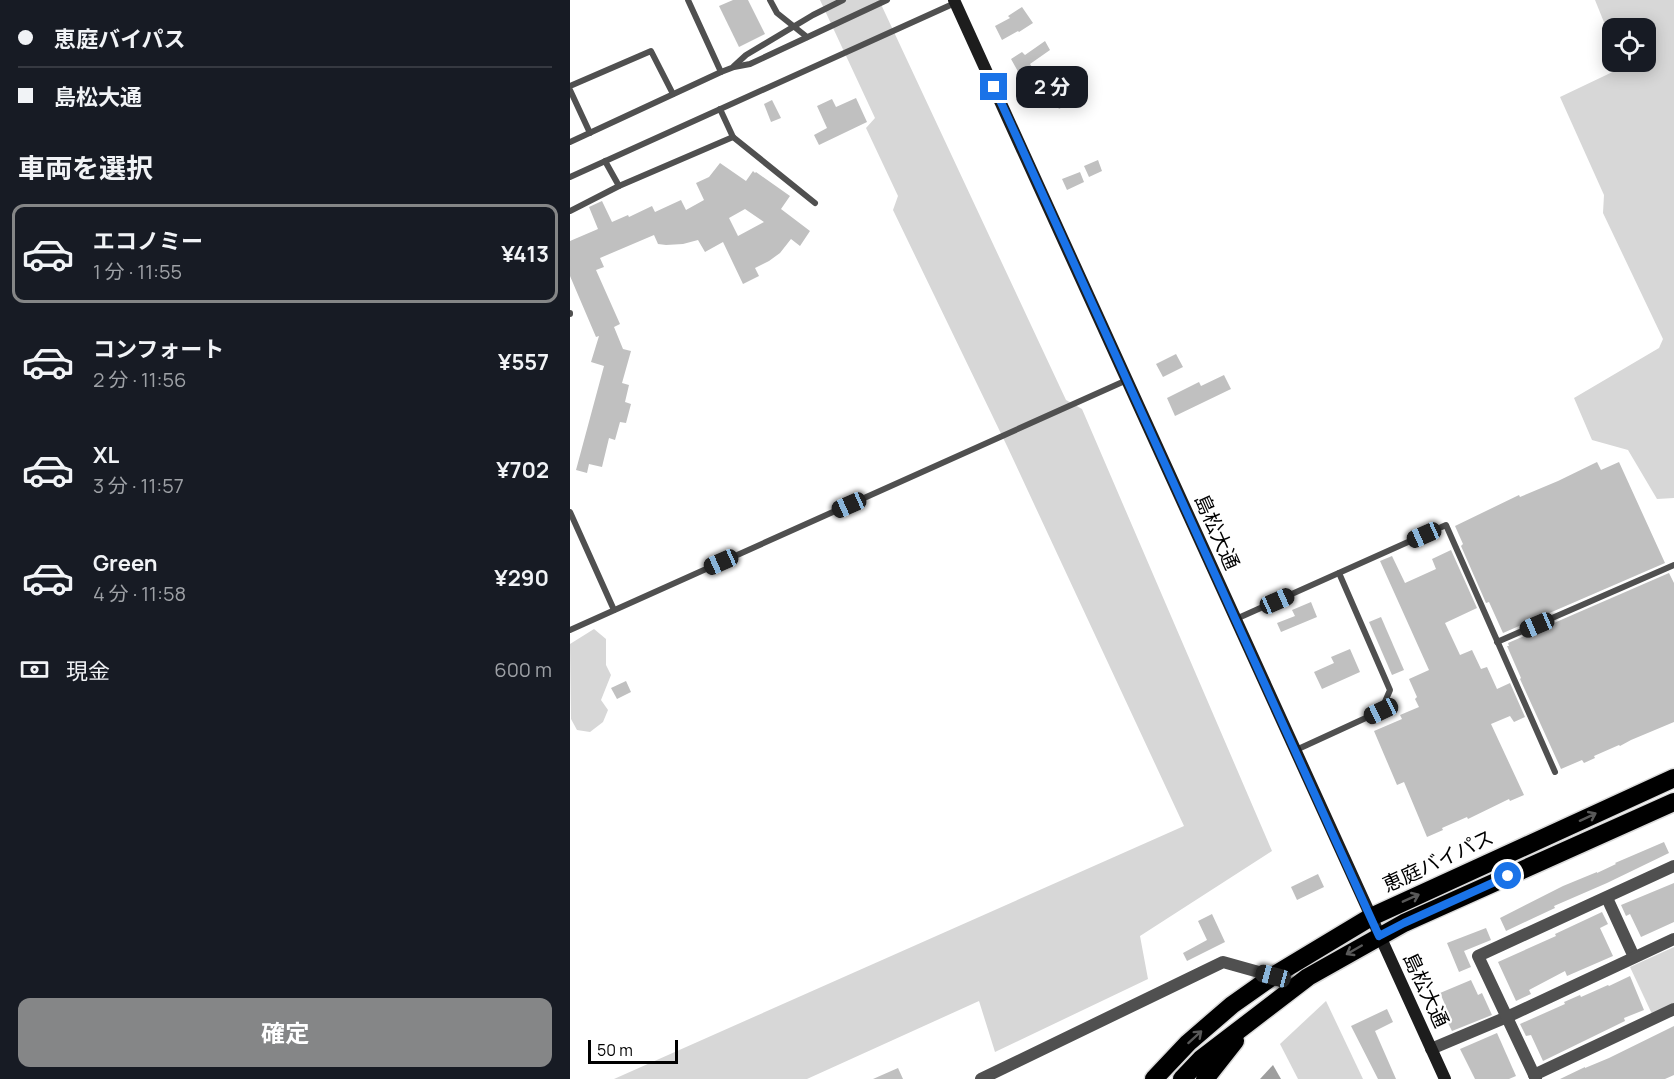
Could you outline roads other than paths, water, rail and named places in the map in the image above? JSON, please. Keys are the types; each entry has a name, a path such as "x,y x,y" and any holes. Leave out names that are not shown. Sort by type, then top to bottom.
{"highway":[{"name":"恵庭バイパス","path":"1154,1079 1188,1043 1232,1005 1273,976 1371,917 1674,778"},
{"path":"1182,1079 1201,1059 1308,977 1379,936 1674,802"},
{"path":"1205,1079 1249,1023"}],"street":[{"name":"島松大通","path":"957,1 1445,1079"},
{"path":"1674,866 1478,956 1535,1077 1674,1009"},
{"path":"1607,898 1634,957"},
{"path":"1431,1049 1507,1017 1674,939"},
{"path":"981,1079 1222,962 1273,976"}],"lane":[{"path":"688,0 721,72"},
{"path":"770,0 777,13 807,37"},
{"path":"734,67 746,55 843,0"},
{"path":"570,142 721,72 750,64 887,0"},
{"path":"570,177 957,1"},
{"path":"590,133 570,88 651,51 673,94"},
{"path":"720,109 733,137 815,203"},
{"path":"570,210 619,186 733,137"},
{"path":"605,161 619,186"},
{"path":"570,630 1127,380"},
{"path":"570,512 614,610"},
{"path":"1235,619 1446,525 1555,772"},
{"path":"1497,642 1674,565"},
{"path":"1295,750 1381,711 1390,690 1339,573"}]}
